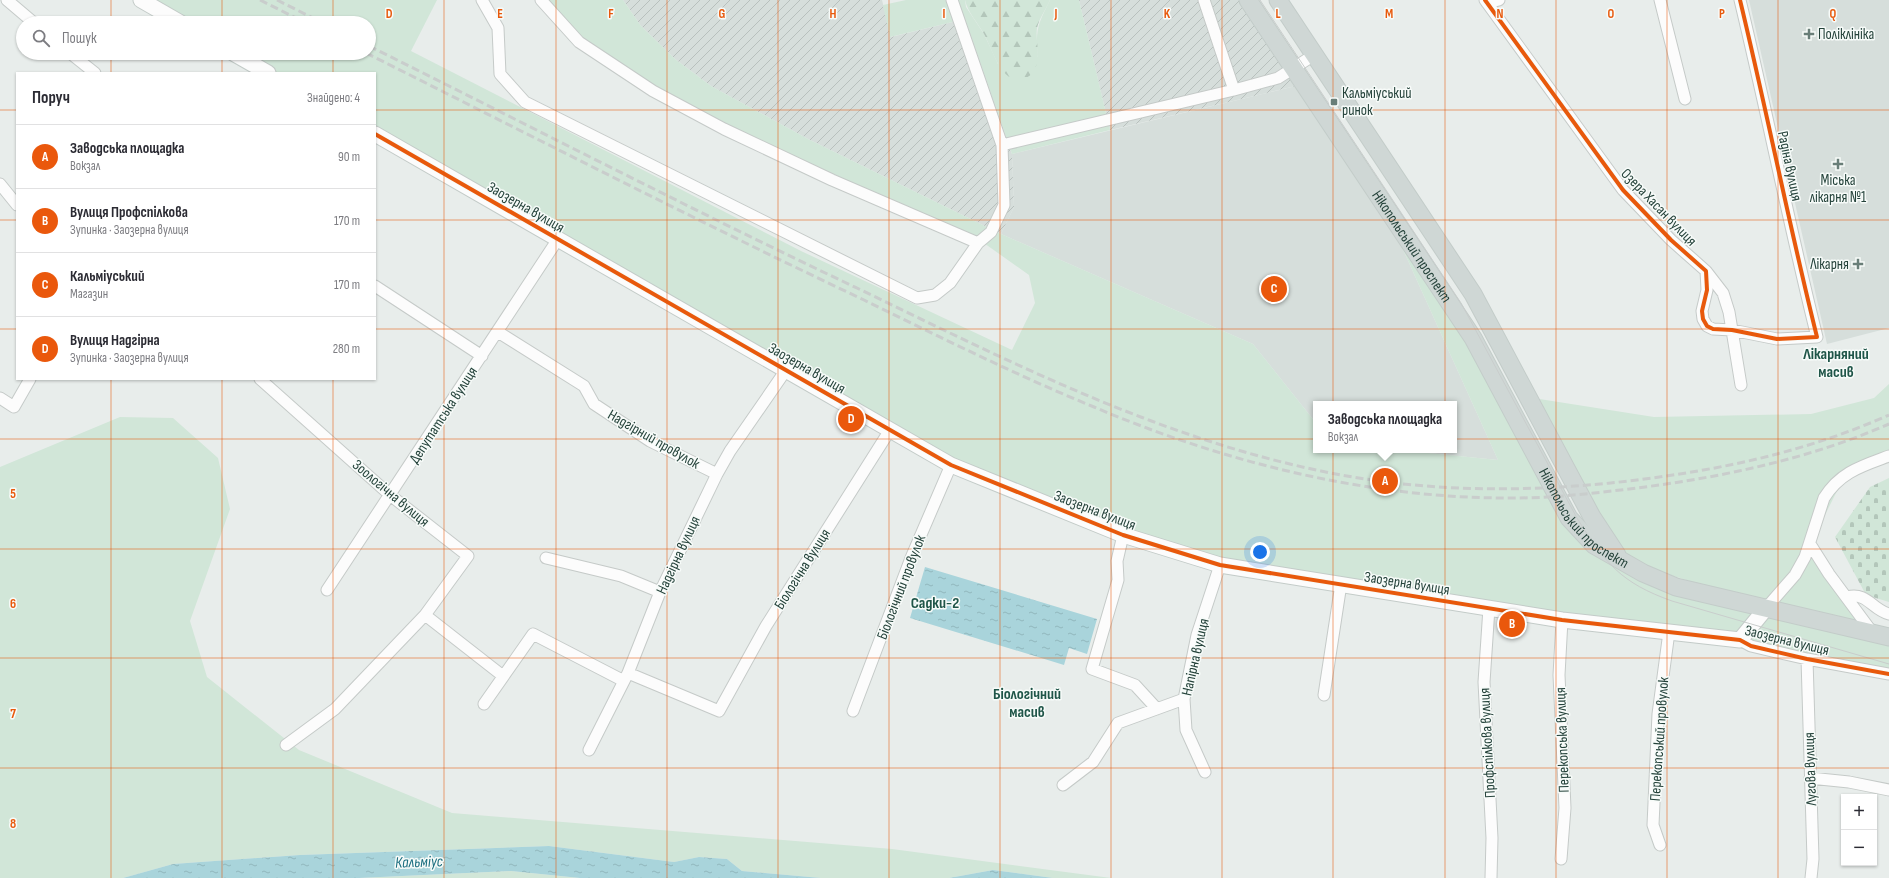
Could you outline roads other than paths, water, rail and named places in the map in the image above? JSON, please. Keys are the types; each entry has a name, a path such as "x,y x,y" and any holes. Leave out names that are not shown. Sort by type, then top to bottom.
{"main road":[{"name":"Нікопольський проспект","path":"1248,0 1473,338 1569,518 1594,545 1621,560"},
{"name":"Нікопольський проспект","path":"1278,0 1473,294 1592,517 1621,560"},
{"name":"Заозерна вулиця","path":"1621,560 1643,573 1676,587 1889,636"}],"street":[{"path":"7,0 26,16"},
{"path":"141,0 169,16"},
{"path":"482,0 498,28 500,74 525,102 916,298 935,295 950,283 978,243 991,232 1004,205 1002,146 952,0"},
{"path":"541,0 579,42 653,91 724,129 818,173 978,243"},
{"path":"1204,0 1234,90"},
{"path":"1486,2 1499,0"},
{"path":"1660,0 1684,98"},
{"name":"Радіна вулиця","path":"1732,330 1777,339 1817,336 1793,242 1740,0"},
{"name":"Озера Хасан вулиця","path":"1486,2 1623,190 1671,240 1706,271 1723,292 1729,312 1741,385"},
{"path":"1002,146 1269,82 1314,55"},
{"path":"79,60 94,72"},
{"path":"245,60 266,72"},
{"name":"Заозерна вулиця","path":"376,135 951,465 1123,535 1220,565 1562,620 1740,640 1750,646 1807,659 1889,674"},
{"path":"0,184 16,204"},
{"name":"Депутатська вулиця","path":"327,590 558,240"},
{"path":"1706,271 1707,290 1702,311 1703,319 1707,326 1713,329 1732,330"},
{"path":"376,287 482,356"},
{"name":"Надгірний провулок","path":"498,332 584,386 594,404 650,441 717,474"},
{"name":"Надгірна вулиця","path":"589,750 626,677 660,592 717,474 730,450 786,370"},
{"path":"0,398 14,407 29,380"},
{"name":"Зоологічна вулиця","path":"261,380 390,495 468,556 425,615 335,709 286,745"},
{"name":"Біологічна вулиця","path":"626,677 719,711 766,626 890,430"},
{"path":"1767,607 1795,575 1806,557 1824,498 1836,482 1849,472 1889,456"},
{"name":"Біологічний провулок","path":"852,710 910,558 951,465"},
{"path":"1123,535 1117,562 1118,580 1092,669 1136,685 1157,709"},
{"path":"1810,544 1872,632"},
{"path":"546,558 621,576 660,592"},
{"name":"Напірна вулиця","path":"1205,772 1186,730 1184,699 1197,636 1220,565"},
{"path":"1324,695 1341,584"},
{"path":"1847,597 1861,597 1879,610 1889,614"},
{"name":"Заозерна вулиця","path":"1740,640 1767,607"},
{"name":"Профспілкова вулиця","path":"1489,608 1484,682 1492,838 1491,878"},
{"path":"425,615 503,676"},
{"name":"Перекопська вулиця","path":"1561,859 1565,808 1559,675 1562,620"},
{"name":"Перекопський провулок","path":"1660,845 1653,825 1658,714 1669,632"},
{"path":"484,704 533,634 626,677"},
{"name":"Лугова вулиця","path":"1807,659 1813,859 1811,878"},
{"path":"1063,785 1093,762 1118,723 1184,699"},
{"path":"1810,778 1849,782 1889,790"}],"water":[{"path":"925,567 1097,619 1087,654 1069,648 1064,665 910,618"},
{"name":"Кальміус","path":"549,846 674,862 699,857 727,859 742,871 821,878 580,878 511,871 359,878 123,878 173,864 300,855"},
{"path":"993,870 1053,878 949,878"}],"tram line":[{"path":"1260,0 1461,303 1577,518 1596,547 1616,570 1640,587 1672,601 1889,664"}],"railway":[{"path":"260,0 292,16"},
{"path":"277,0 309,16"},
{"path":"376,50 736,230 1027,369 1084,394 1201,438 1260,456 1321,471 1399,484 1479,489 1518,489 1598,484 1670,476 1766,457 1828,439 1889,415"},
{"path":"376,58 739,240 1007,369 1144,427 1247,461 1300,474 1407,492 1460,497 1529,498 1576,495 1669,484 1765,465 1828,447 1889,424"}],"place":[{"name":"Поліклініка","path":"1809,34"},
{"name":"Кальміуський ринок","path":"1334,102"},
{"name":"Міська лікарня №1","path":"1838,164"},
{"name":"Лікарня","path":"1858,264"},
{"name":"Кальміуський","path":"1274,289"},
{"name":"Вулиця Надгірна","path":"851,419"},
{"name":"Заводська площадка","path":"1385,481"},
{"name":"Вулиця Профспілкова","path":"1512,624"}],"district":[{"name":"Лікарняний масив","path":"1836,362"},
{"name":"Садки-2","path":"935,602"},
{"name":"Біологічний масив","path":"1027,702"}]}
